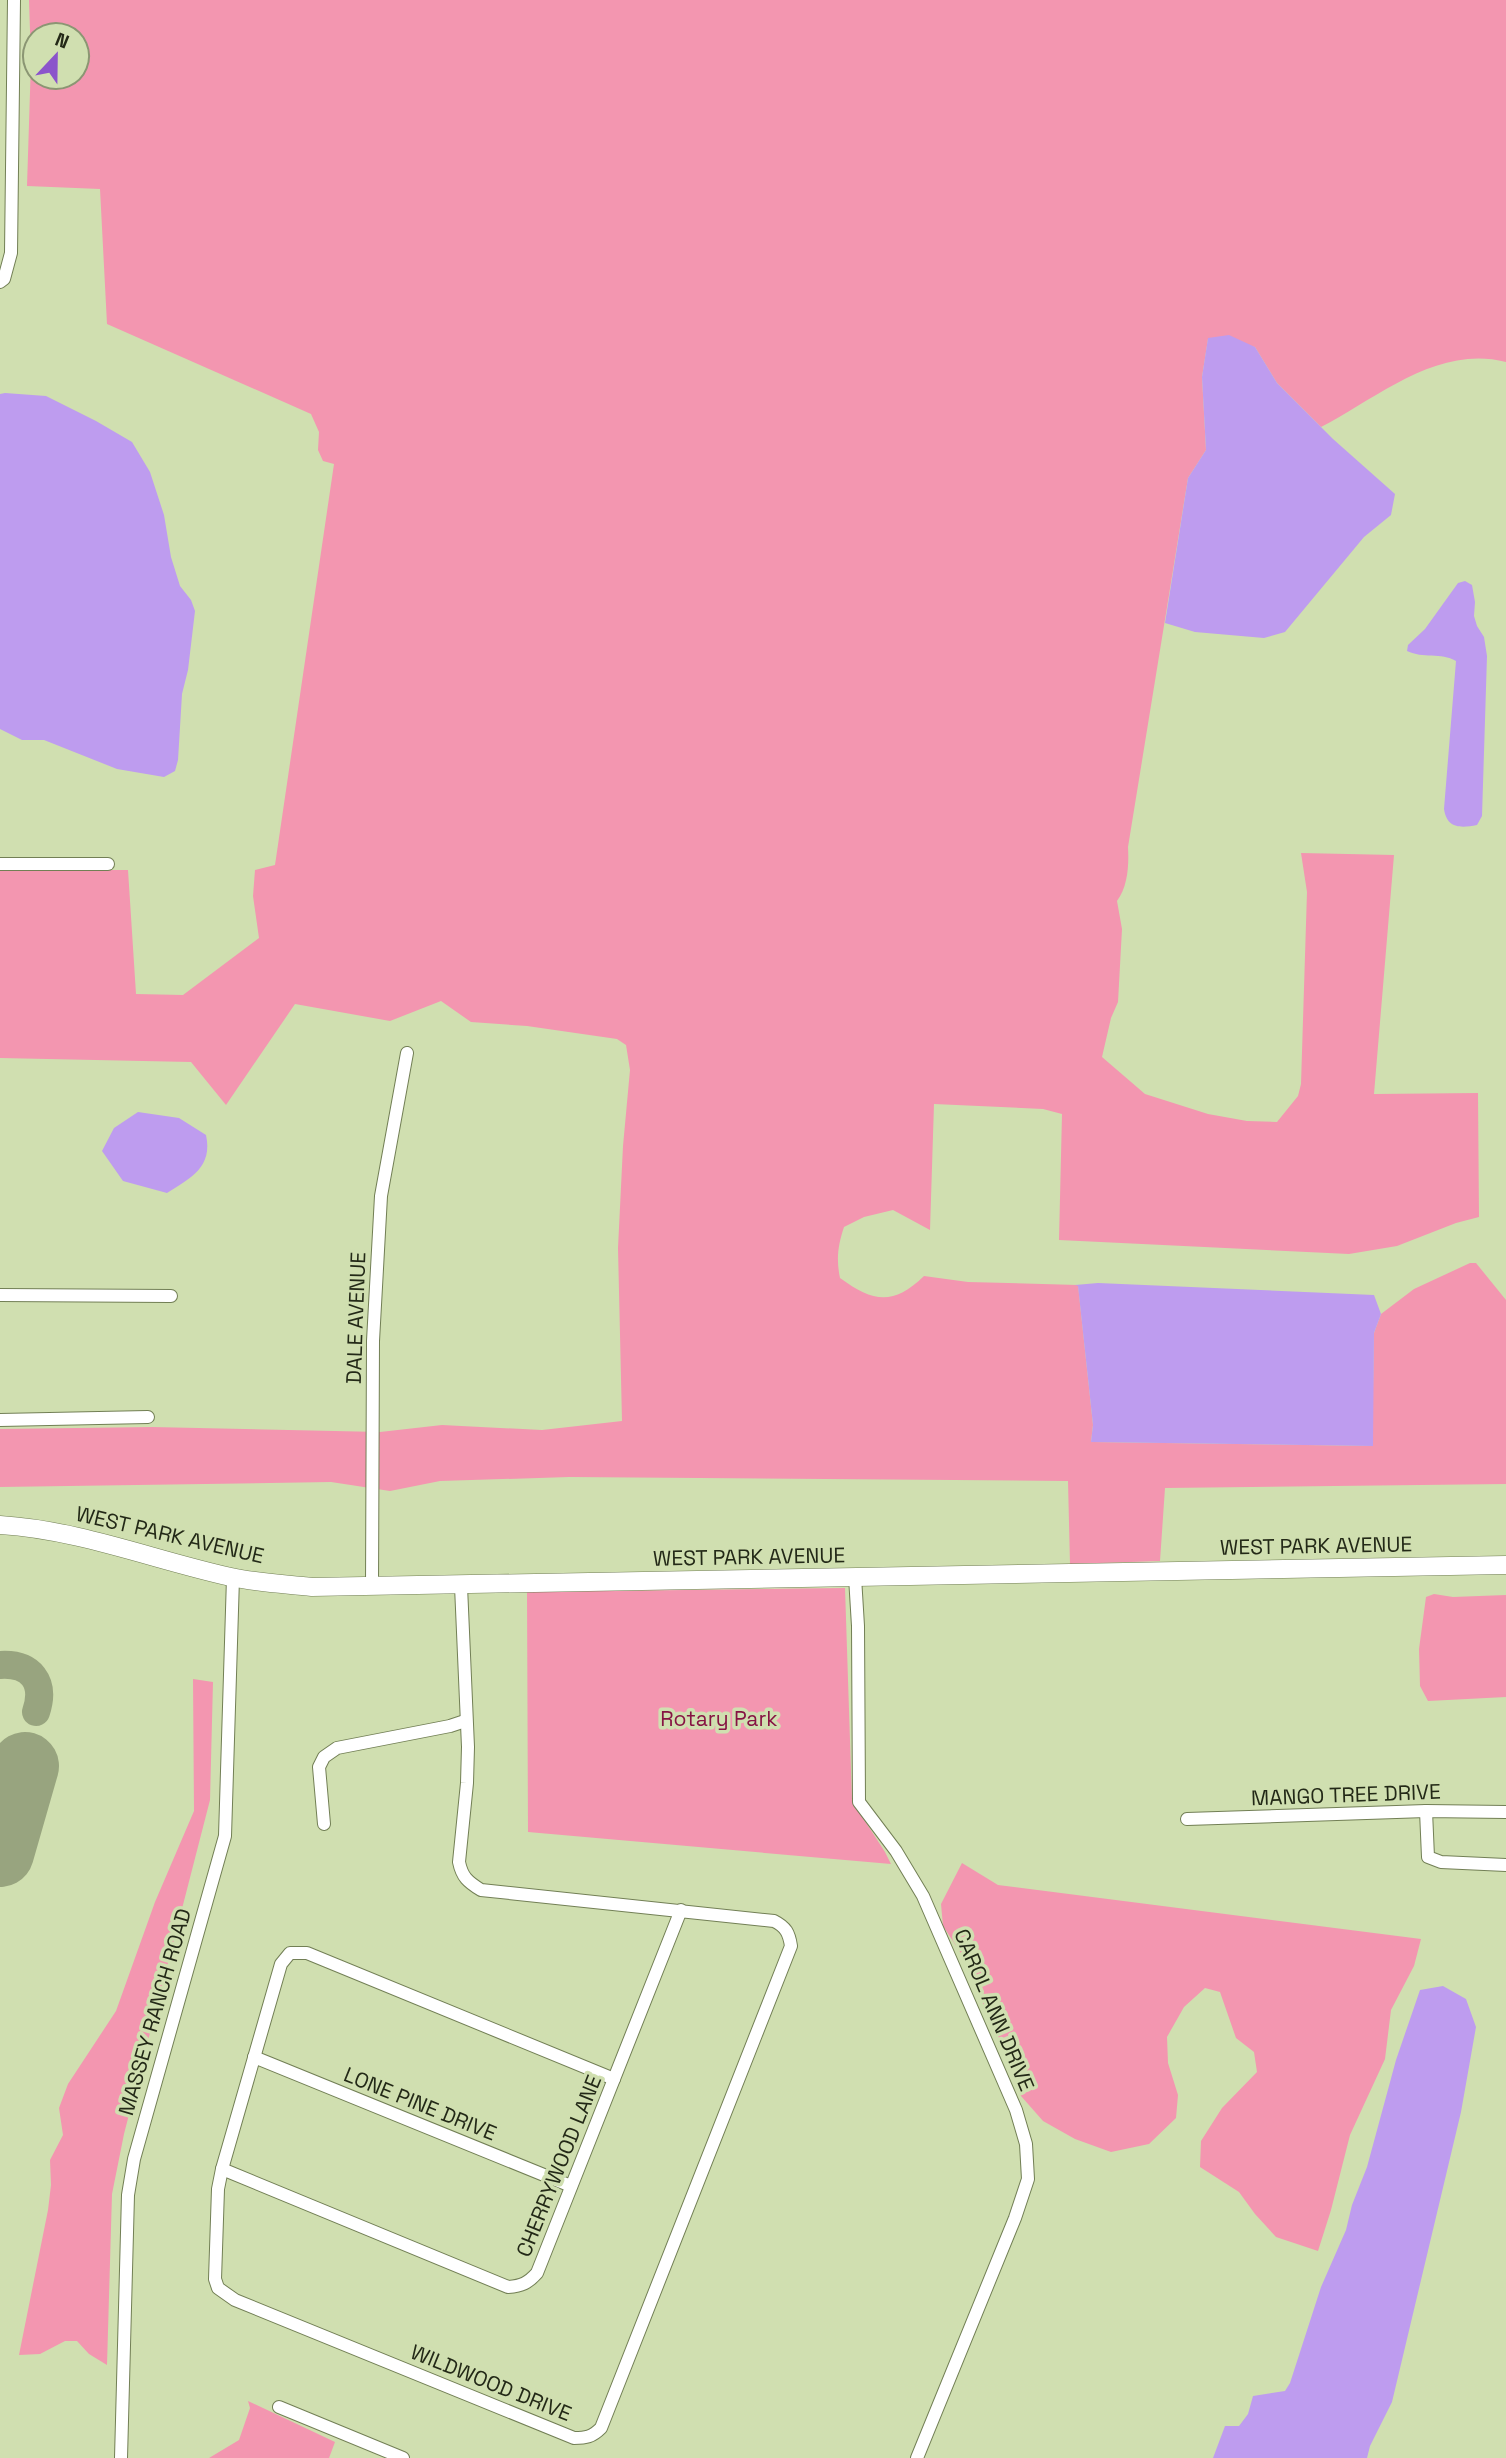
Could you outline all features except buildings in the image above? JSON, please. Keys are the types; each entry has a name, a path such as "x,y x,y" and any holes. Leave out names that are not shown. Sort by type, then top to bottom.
{"street":[{"path":"0,282 4,279 11,253 14,0"},
{"path":"0,864 108,864"},
{"name":"DALE AVENUE","path":"372,1586 373,1341 381,1196 407,1053"},
{"path":"0,1295 171,1296"},
{"path":"0,1420 148,1417"},
{"name":"WEST PARK AVENUE","path":"0,1525 31,1527 118,1545 233,1577 312,1587 1506,1565"},
{"name":"MASSEY RANCH ROAD","path":"121,2458 128,2195 134,2159 225,1836 233,1577"},
{"name":"CAROL ANN DRIVE","path":"855,1577 858,1626 859,1801 896,1851 923,1896 1016,2110 1026,2144 1028,2179 918,2458"},
{"name":"WILDWOOD DRIVE","path":"461,1586 467,1783 459,1862 461,1874 467,1882 481,1890 774,1921 790,1934 791,1946 601,2428 594,2435 574,2438 226,2295 218,2288 215,2279 218,2189 222,2169 281,1964 290,1953 307,1953 614,2079"},
{"path":"324,1824 320,1768 324,1757 337,1748 465,1721"},
{"path":"1426,1811 1428,1857 1441,1862 1506,1865"},
{"name":"MANGO TREE DRIVE","path":"1187,1819 1426,1811 1506,1812"},
{"name":"CHERRYWOOD LANE","path":"222,2169 508,2287 528,2282 537,2273 681,1910"},
{"name":"LONE PINE DRIVE","path":"254,2057 571,2186"},
{"path":"279,2407 402,2458"}],"green space":[{"path":"29,0 1506,0 1506,362 1481,358 1456,360 1432,367 1386,389 1321,427 1277,383 1255,347 1208,339 1202,377 1206,450 1188,478 1128,847 1127,875 1124,889 1117,901 1122,929 1118,1002 1111,1018 1102,1057 1145,1094 1208,1114 1247,1121 1277,1122 1298,1096 1301,1084 1307,892 1301,853 1394,855 1374,1094 1478,1093 1479,1217 1397,1246 1349,1254 1059,1240 1062,1114 1043,1109 934,1104 930,1230 893,1210 864,1217 844,1227 838,1258 840,1278 873,1296 892,1296 913,1286 924,1276 968,1282 1078,1285 1093,1425 1091,1442 1372,1446 1374,1333 1381,1314 1414,1289 1470,1263 1476,1263 1506,1300 1506,1484 1165,1488 1160,1561 1070,1564 1068,1481 569,1477 440,1481 390,1491 331,1482 0,1487 0,1429 152,1427 380,1432 442,1425 542,1430 622,1421 618,1248 630,1070 626,1045 617,1039 527,1026 471,1022 441,1001 390,1021 295,1004 226,1105 191,1062 0,1058 0,870 128,870 136,994 183,995 259,938 253,896 255,870 275,865 334,464 323,461 318,450 319,432 311,414 107,324 100,189 27,186 30,91 91,91 91,21 30,21"},
{"name":"Rotary Park","path":"845,1588 852,1801 891,1864 528,1832 527,1592"},
{"path":"1434,1594 1453,1597 1506,1595 1506,1697 1428,1701 1420,1686 1419,1649 1426,1597"},
{"path":"193,1679 213,1682 210,1800 124,2134 112,2194 107,2365 89,2354 77,2341 65,2341 40,2354 19,2355 48,2210 50,2160 63,2135 59,2108 68,2084 116,2011 155,1902 194,1811"},
{"path":"962,1863 998,1885 1421,1939 1414,1966 1391,2010 1385,2059 1350,2135 1318,2251 1276,2237 1239,2192 1200,2167 1201,2141 1222,2108 1257,2072 1254,2052 1236,2038 1220,1992 1205,1988 1184,2007 1167,2037 1168,2063 1178,2095 1176,2118 1149,2144 1111,2152 1075,2139 1043,2121 1021,2096 1010,2059 989,2019 968,1964 943,1926 941,1904"},
{"path":"248,2401 335,2442 329,2458 209,2458 239,2440 250,2408"}],"shaded area":[{"path":"1229,335 1255,347 1277,383 1333,439 1395,494 1391,515 1364,537 1285,632 1264,638 1195,632 1165,623 1188,478 1206,450 1202,377 1208,338"},
{"path":"0,394 46,396 96,421 132,442 150,472 164,515 171,557 180,586 191,600 195,611 188,670 182,694 178,760 175,771 164,777 117,769 44,740 22,740 0,729"},
{"path":"1465,581 1472,585 1474,616 1484,637 1487,656 1482,816 1477,825 1466,827 1452,824 1444,809 1456,661 1407,651 1408,645 1425,629 1458,583"},
{"path":"138,1112 179,1118 206,1135 207,1146 203,1163 192,1176 167,1193 123,1181 102,1151 114,1128"},
{"path":"1098,1283 1374,1295 1381,1314 1374,1333 1373,1446 1091,1442 1093,1425 1078,1286 1075,1285"},
{"path":"1443,1986 1466,1999 1476,2027 1461,2112 1392,2402 1370,2446 1367,2458 1213,2458 1225,2426 1239,2426 1248,2414 1253,2396 1285,2391 1290,2383 1321,2287 1346,2230 1352,2205 1367,2167 1396,2060 1420,1990"}],"taxiway":[{"path":"0,1665 20,1667 33,1677 39,1692 36,1712"}],"runway":[{"path":"0,1853 25,1766"}]}
